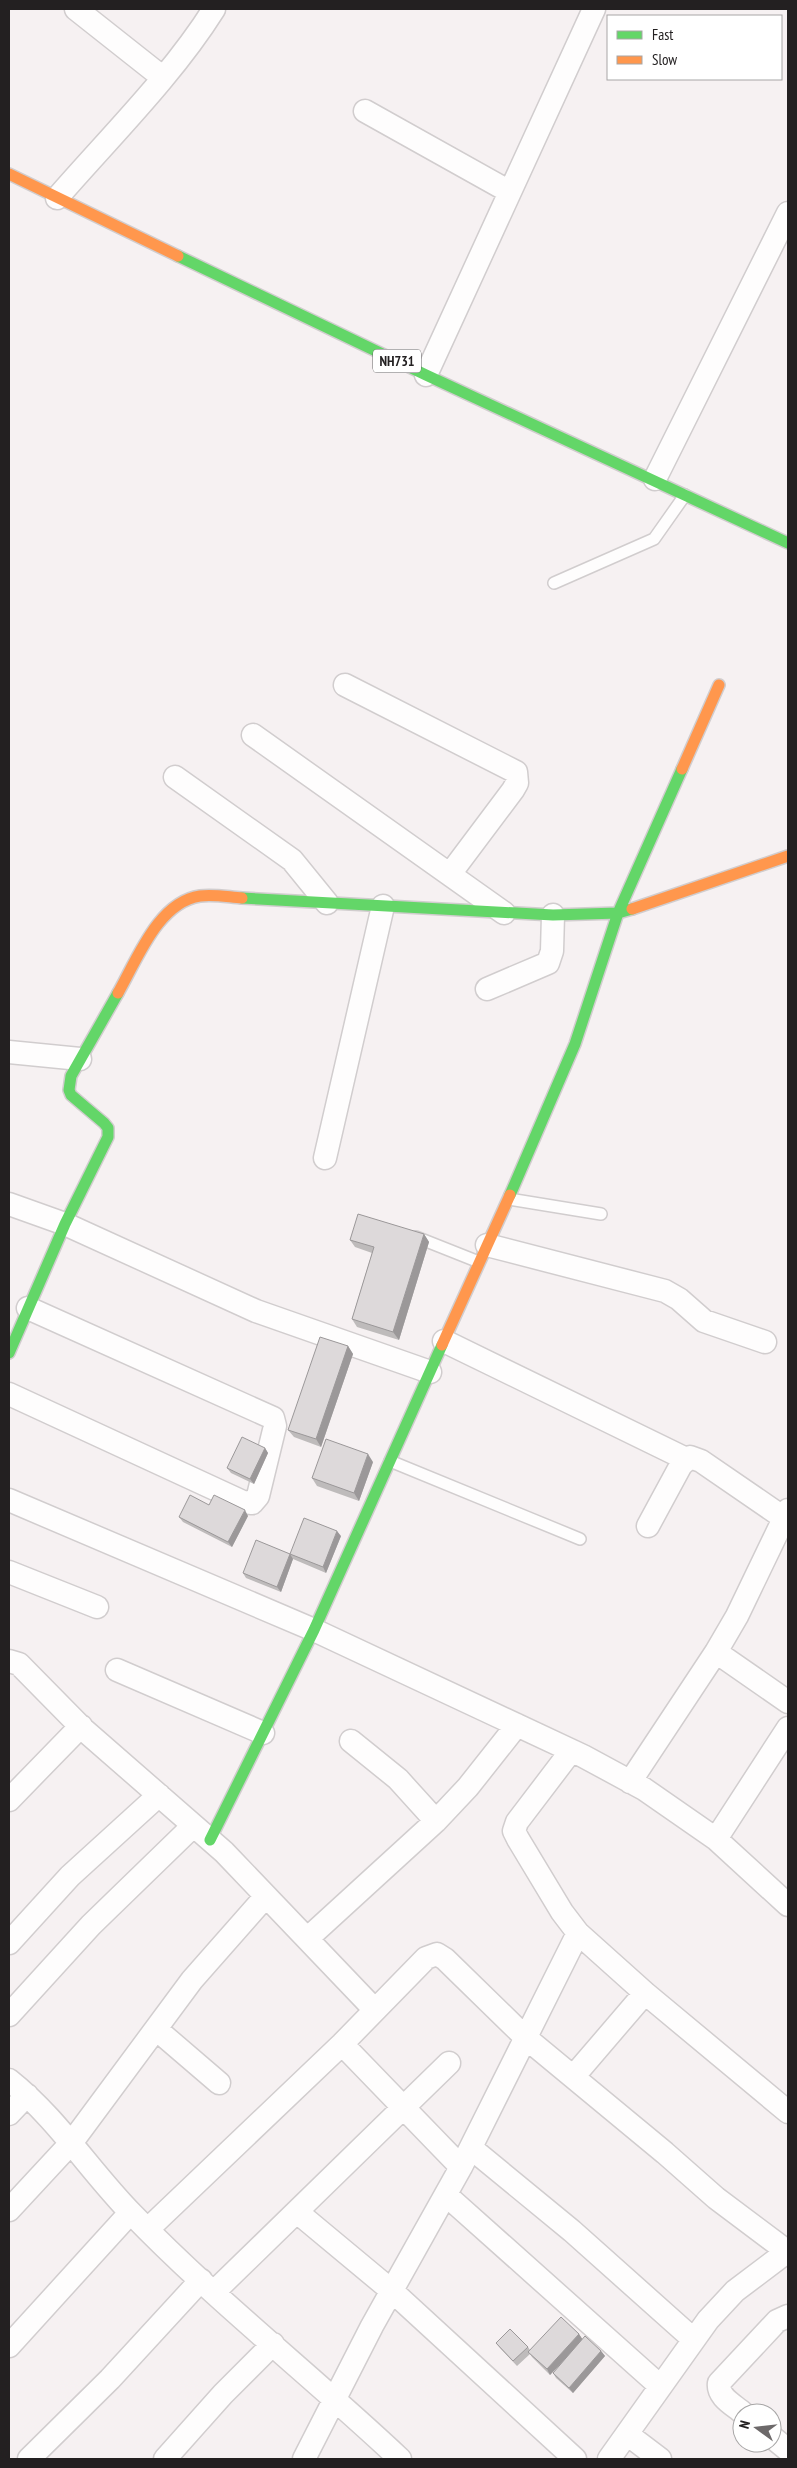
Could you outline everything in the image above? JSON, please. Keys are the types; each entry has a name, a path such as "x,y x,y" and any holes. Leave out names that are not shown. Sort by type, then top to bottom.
{"main road":[{"name":"NH731","path":"9,174 426,375 655,479 788,543"},
{"path":"210,1840 314,1630 484,1253 575,1044 618,913 719,685"},
{"path":"9,1354 64,1224 106,1142 109,1132 104,1124 76,1101 69,1090 71,1076 160,922 176,904 186,899 201,896 553,915 618,913 641,908 788,856"}],"street":[{"path":"76,9 162,78"},
{"path":"57,198 162,78 196,36 214,9"},
{"path":"426,375 594,9"},
{"path":"366,111 510,192"},
{"path":"655,479 788,213"},
{"path":"346,685 516,772 517,783 513,790 450,874"},
{"path":"253,735 504,913"},
{"path":"174,778 292,860 327,903"},
{"path":"325,1158 383,906"},
{"path":"487,989 548,963 552,951 553,915"},
{"path":"9,1052 80,1059"},
{"path":"9,1204 64,1224 256,1311 430,1372"},
{"path":"484,1253 665,1291 679,1299 704,1321 765,1342"},
{"path":"9,1394 243,1502 252,1503 258,1496 275,1426 273,1418 28,1308"},
{"path":"444,1341 686,1459 694,1458 701,1461 786,1514 737,1616 716,1652 630,1782"},
{"path":"648,1526 686,1459"},
{"path":"9,1500 314,1630 571,1751 666,1803 716,1839 788,1905"},
{"path":"9,1572 97,1607"},
{"path":"716,1652 788,1702"},
{"path":"9,1661 19,1664 81,1726 210,1840 308,1938 375,2010"},
{"path":"117,1670 263,1733"},
{"path":"308,1938 436,1821 468,1787 518,1725"},
{"path":"9,1800 81,1726"},
{"path":"716,1839 788,1728"},
{"path":"351,1741 398,1779 436,1821"},
{"path":"571,1751 514,1830 562,1912 578,1933 645,1993 788,2112"},
{"path":"9,1943 70,1876 159,1795"},
{"path":"9,2015 91,1925 193,1826"},
{"path":"9,2210 72,2142 192,1980 266,1896"},
{"path":"304,2459 392,2291 466,2158 578,1933"},
{"path":"148,2229 342,2044 426,1958 437,1954 445,1959 526,2038 666,2153 716,2198 788,2252 735,2291 693,2339 610,2459"},
{"path":"573,2077 645,1993"},
{"path":"156,2029 219,2083"},
{"path":"342,2044 404,2107 466,2158 572,2231 693,2339"},
{"path":"28,2459 208,2286 297,2212 449,2063"},
{"path":"9,2080 27,2095 72,2142 130,2213 400,2459"},
{"path":"9,2114 27,2095"},
{"path":"446,2195 660,2386"},
{"path":"297,2212 392,2291 575,2459"},
{"path":"9,2346 130,2213"},
{"path":"732,2404 719,2392 719,2383 777,2321 788,2316"},
{"path":"165,2459 223,2394 273,2344"},
{"path":"627,2434 660,2459"}],"lane":[{"path":"554,583 654,539 686,494"},
{"path":"508,1198 600,1214"},
{"path":"402,1231 484,1253"},
{"path":"390,1461 580,1539"}],"building":[{"path":"358,1214 424,1234 393,1332 352,1319 374,1247 350,1240"},
{"path":"320,1337 348,1346 316,1439 288,1430"},
{"path":"242,1437 265,1448 250,1479 227,1468"},
{"path":"326,1439 368,1454 354,1493 312,1478"},
{"path":"190,1495 209,1505 214,1495 245,1510 228,1542 179,1517"},
{"path":"304,1518 337,1531 323,1567 290,1554"},
{"path":"256,1540 290,1554 277,1587 243,1573"},
{"path":"561,2317 579,2334 547,2369 528,2352"},
{"path":"510,2329 528,2347 513,2361 496,2343"},
{"path":"585,2336 601,2351 569,2388 553,2373"}],"traffic: fast":[{"path":"178,256 426,375 788,543"},
{"path":"510,1195 575,1044 618,913 682,769"},
{"path":"242,898 553,915 618,913 632,909"},
{"path":"9,1353 65,1224 108,1137 108,1128 104,1123 71,1095 69,1090 71,1076 118,993"},
{"path":"210,1840 314,1630 442,1345"}],"traffic: slow":[{"path":"9,174 178,256"},
{"path":"682,769 719,685"},
{"path":"632,909 788,856"},
{"path":"118,993 150,934 172,909 185,901 200,896 215,895 242,898"},
{"path":"442,1345 510,1195"}]}
